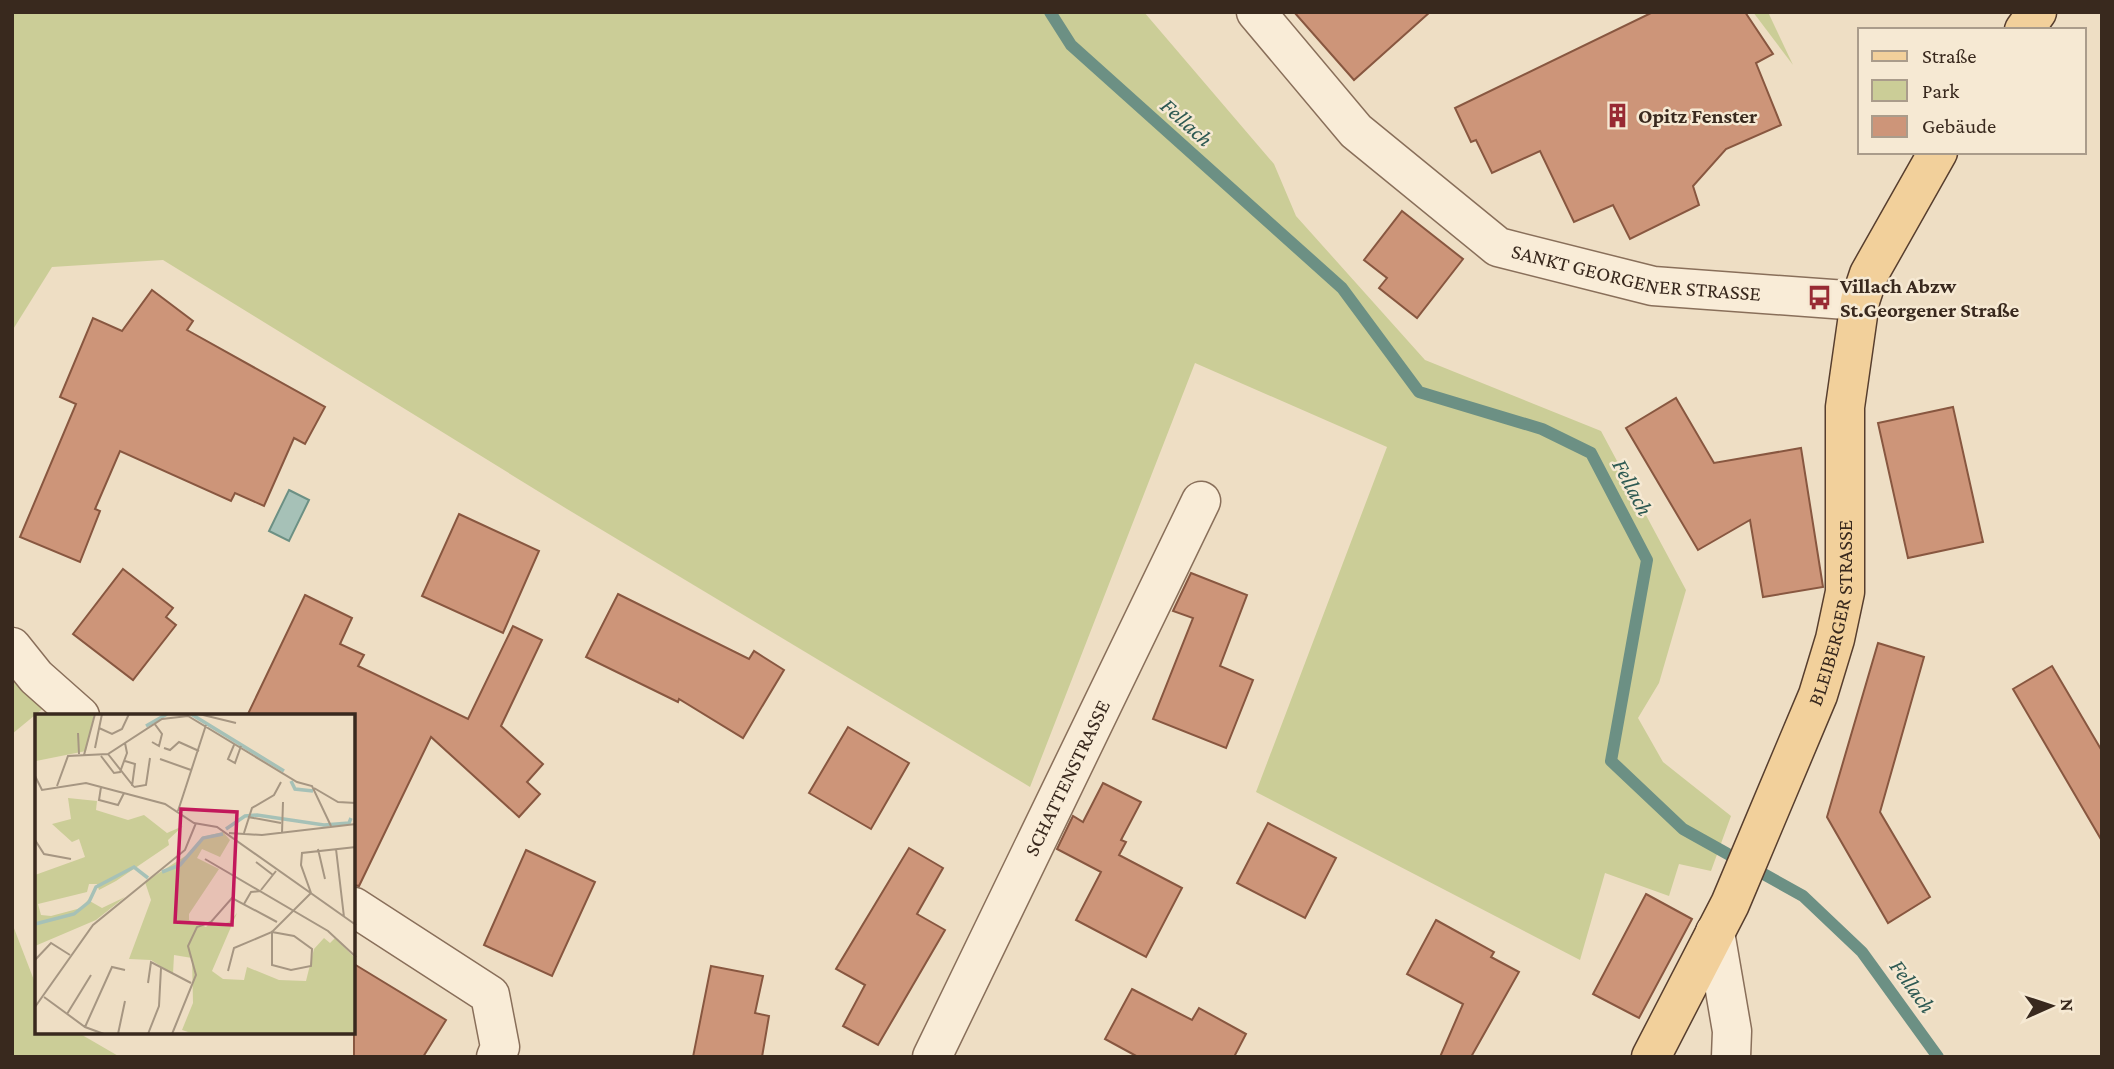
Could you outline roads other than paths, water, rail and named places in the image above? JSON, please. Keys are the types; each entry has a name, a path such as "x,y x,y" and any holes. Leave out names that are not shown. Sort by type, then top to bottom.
{"main road":[{"path":"2025,28 2037,12"},
{"name":"BLEIBERGER STRASSE","path":"1651,1057 1722,918 1818,695 1835,639 1845,592 1845,407 1860,301 1869,274 1937,154"}],"street":[{"name":"SANKT GEORGENER STRASSE","path":"1256,12 1356,131 1498,247 1653,286 1860,301"},
{"name":"SCHATTENSTRASSE","path":"932,1057 1201,500"},
{"path":"12,647 36,677 77,714"},
{"path":"355,908 490,995 500,1047 496,1057"},
{"path":"1722,918 1732,1031 1731,1057"}],"waterway":[{"name":"Fellach","path":"1050,12 1071,45 1342,288 1419,392 1542,429 1591,453 1647,560 1611,761 1683,829 1803,896 1862,952 1938,1057"}],"place":[{"name":"Opitz Fenster","path":"1618,116"},
{"name":"Villach Abzw St.Georgener Straße","path":"1820,298"}]}
